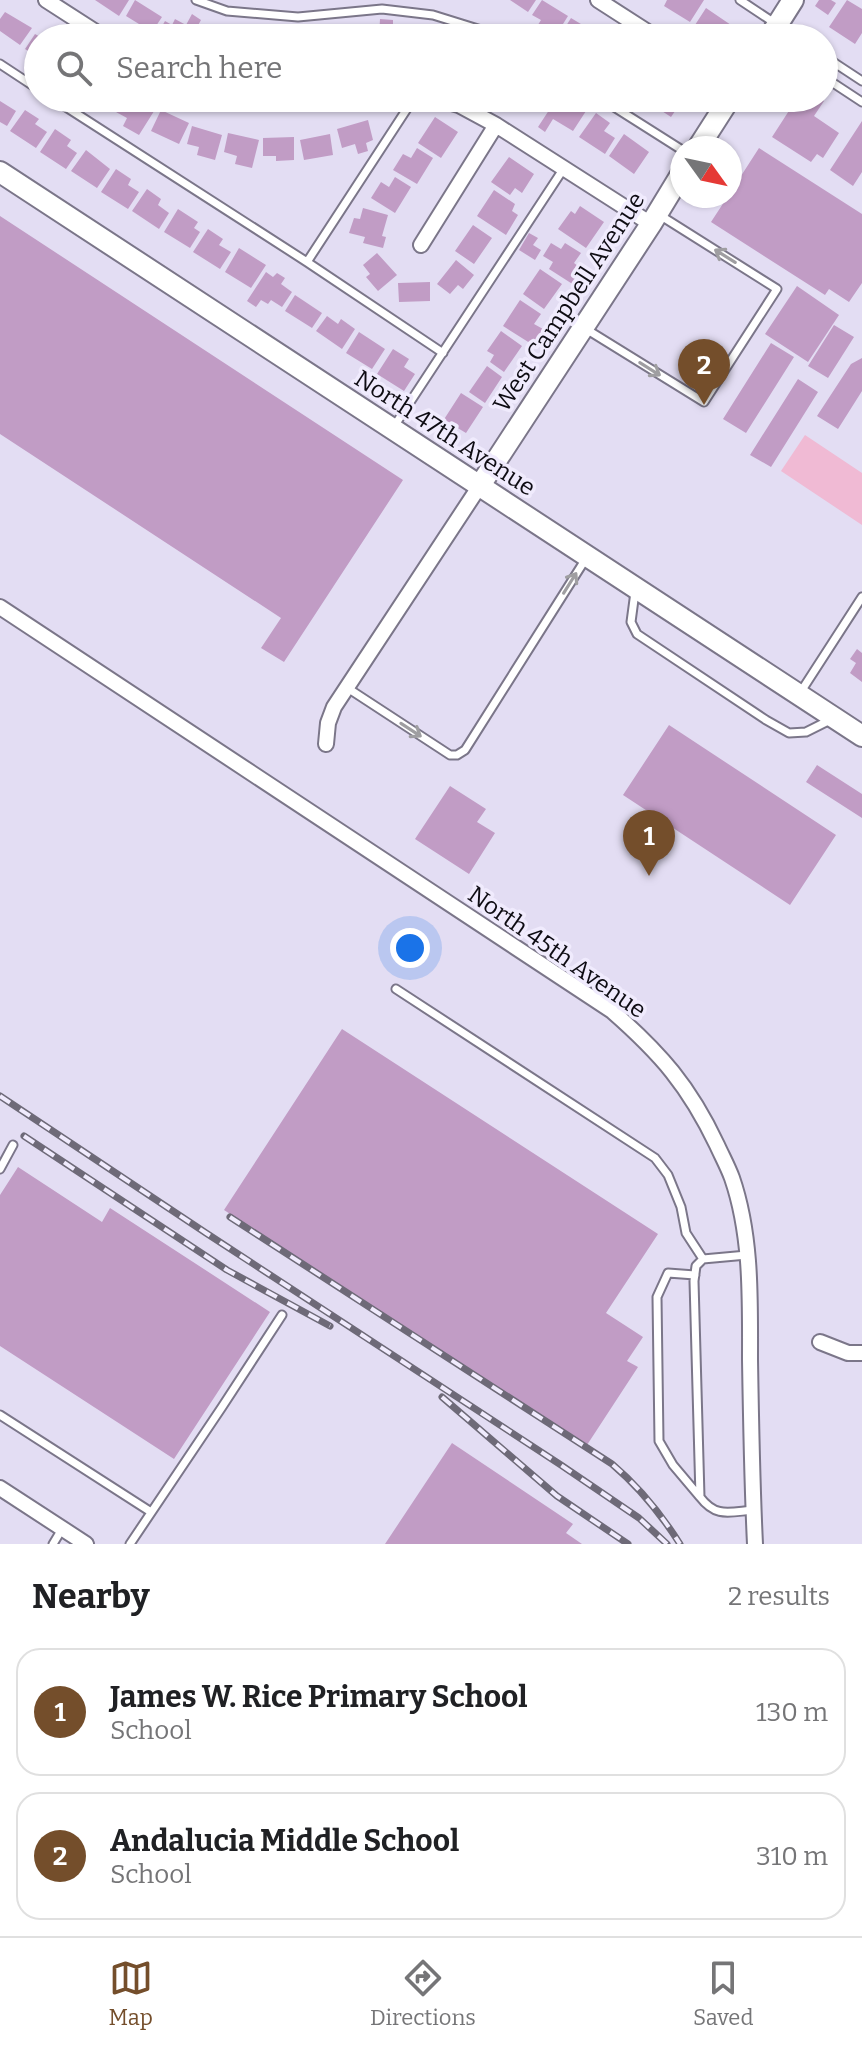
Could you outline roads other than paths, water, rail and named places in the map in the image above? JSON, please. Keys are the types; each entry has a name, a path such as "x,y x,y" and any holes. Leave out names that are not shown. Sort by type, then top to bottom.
{"street":[{"path":"46,0 83,24"},
{"path":"598,0 635,24"},
{"path":"778,24 793,0"},
{"path":"472,112 654,219"},
{"path":"706,136 721,112"},
{"path":"421,245 496,125"},
{"name":"North 47th Avenue","path":"0,172 862,736"},
{"name":"West Campbell Avenue","path":"326,744 328,723 346,687 670,193"},
{"name":"North 45th Avenue","path":"0,607 612,1011 647,1042 677,1075 702,1113 732,1178 745,1231 750,1297 755,1544"},
{"path":"820,1342 848,1353 862,1353"},
{"path":"0,1488 86,1544"}],"lane":[{"path":"196,0 227,11 298,17 382,9 433,15 462,24"},
{"path":"740,0 766,24"},
{"path":"0,64 24,80"},
{"path":"838,65 862,81"},
{"path":"838,86 862,102"},
{"path":"74,112 443,353"},
{"path":"307,262 405,112"},
{"path":"622,112 670,142"},
{"path":"392,430 564,168"},
{"path":"584,328 704,402 777,289 654,219"},
{"path":"346,687 450,755 457,755 465,750 586,557"},
{"path":"635,589 631,622 637,634 766,720 789,733 806,732 834,718"},
{"path":"798,695 862,597"},
{"path":"396,989 655,1158 668,1175 681,1207 686,1233 703,1259"},
{"path":"0,1169 13,1145"},
{"path":"700,1497 696,1266 703,1259 747,1255"},
{"path":"695,1275 668,1273 657,1297 659,1441 673,1465 707,1507 717,1513 753,1510"},
{"path":"130,1544 282,1315"},
{"path":"0,1415 151,1512"},
{"path":"53,1544 62,1528"}],"railway":[{"path":"0,1096 561,1465 639,1518 667,1544"},
{"path":"24,1136 227,1270 330,1326"},
{"path":"230,1217 612,1464 649,1501 680,1544"},
{"path":"442,1397 557,1496 628,1544"}],"place":[{"name":"Andalucia Middle School","path":"704,405"},
{"name":"James W. Rice Primary School","path":"649,876"}]}
